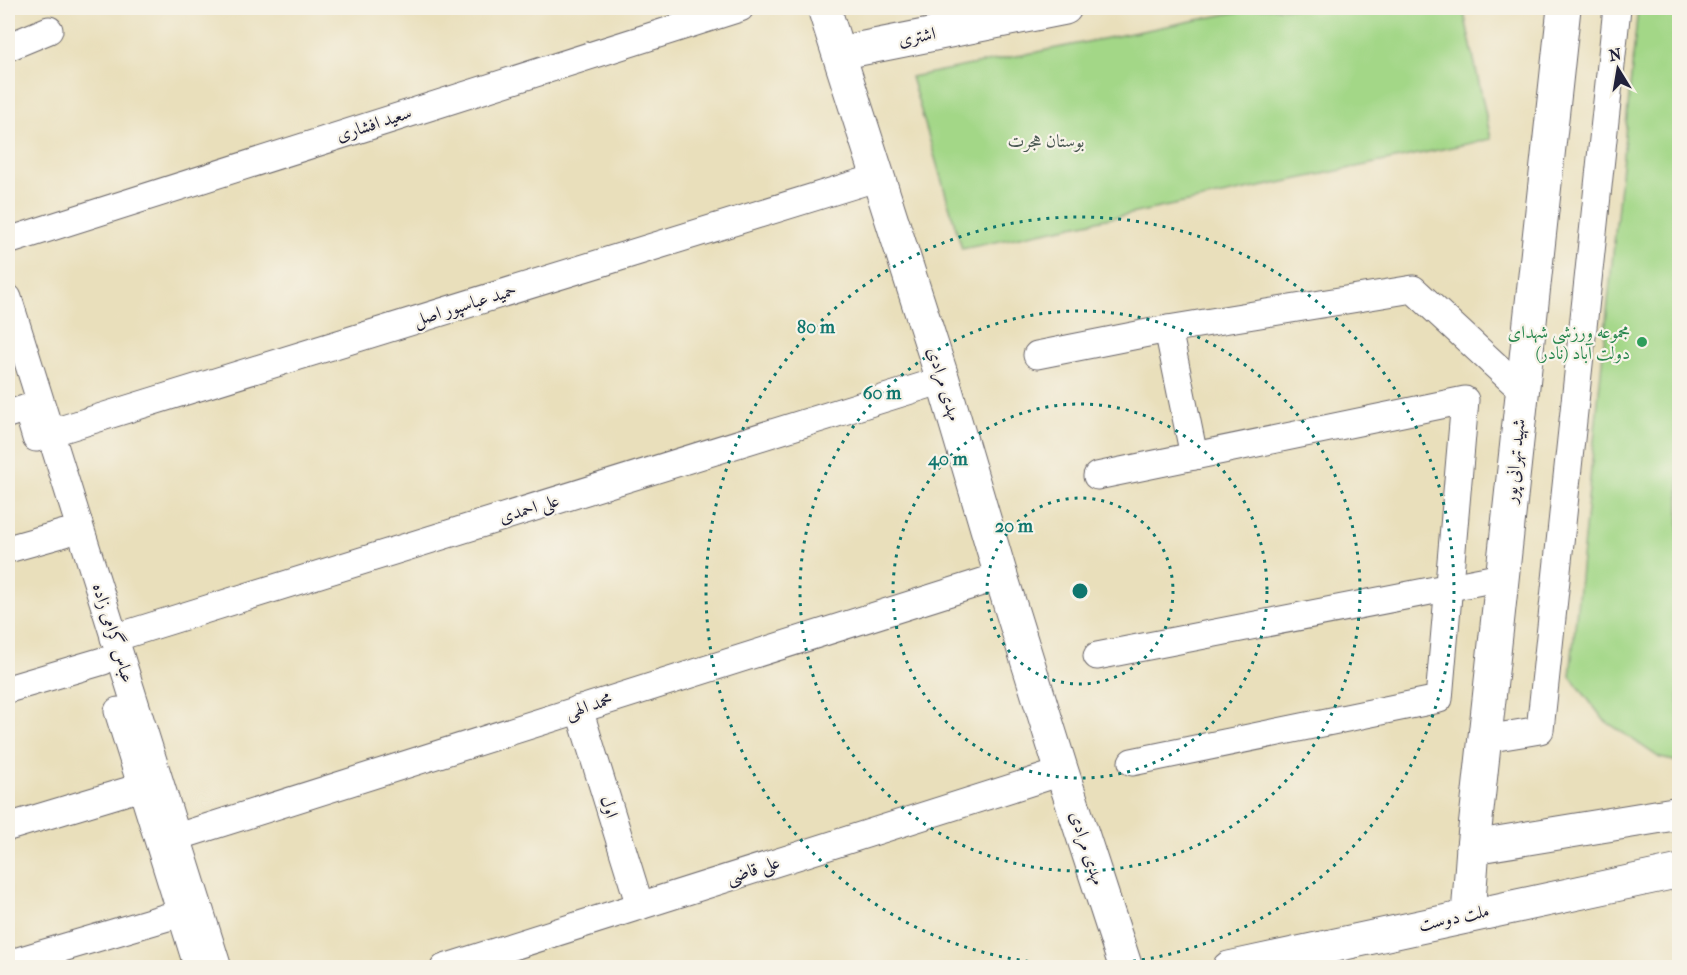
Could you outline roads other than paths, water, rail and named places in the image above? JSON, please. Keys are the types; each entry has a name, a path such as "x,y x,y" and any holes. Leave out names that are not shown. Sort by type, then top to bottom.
{"street":[{"name":"سعید افشاری","path":"8,241 740,8"},
{"name":"مهدی مرادی","path":"824,8 943,380 1062,772 1126,968"},
{"name":"اشتری","path":"839,53 1065,8"},
{"name":"شهید تهرانی پور","path":"1468,915 1473,847 1564,8"},
{"path":"1485,739 1540,730 1617,8"},
{"path":"8,47 49,30"},
{"name":"حمید عباسپور اصل","path":"50,433 879,177"},
{"path":"1037,355 1168,329 1413,289 1523,391"},
{"name":"عباس گرامی زاده","path":"8,298 50,433 109,649 177,837 218,968"},
{"path":"1168,329 1194,456"},
{"name":"علی احمدی","path":"8,689 109,649 943,380"},
{"path":"1097,476 1465,400 1439,699 1132,762"},
{"path":"8,414 27,408 64,533 109,649 141,787 198,968"},
{"path":"8,549 64,533"},
{"name":"محمد الهی","path":"177,837 1001,576"},
{"path":"1097,656 1502,577"},
{"name":"اول","path":"579,709 640,906"},
{"name":"علی قاضی","path":"444,968 1062,772"},
{"path":"8,827 141,787"},
{"path":"1473,847 1680,813"},
{"name":"ملت دوست","path":"1229,968 1680,871"},
{"path":"8,964 181,913"}],"place":[{"name":"مجموعه ورزشی شهدای دولت آباد (نادر)","path":"1642,342"}],"park label":[{"name":"بوستان هجرت","path":"1046,141"}]}
